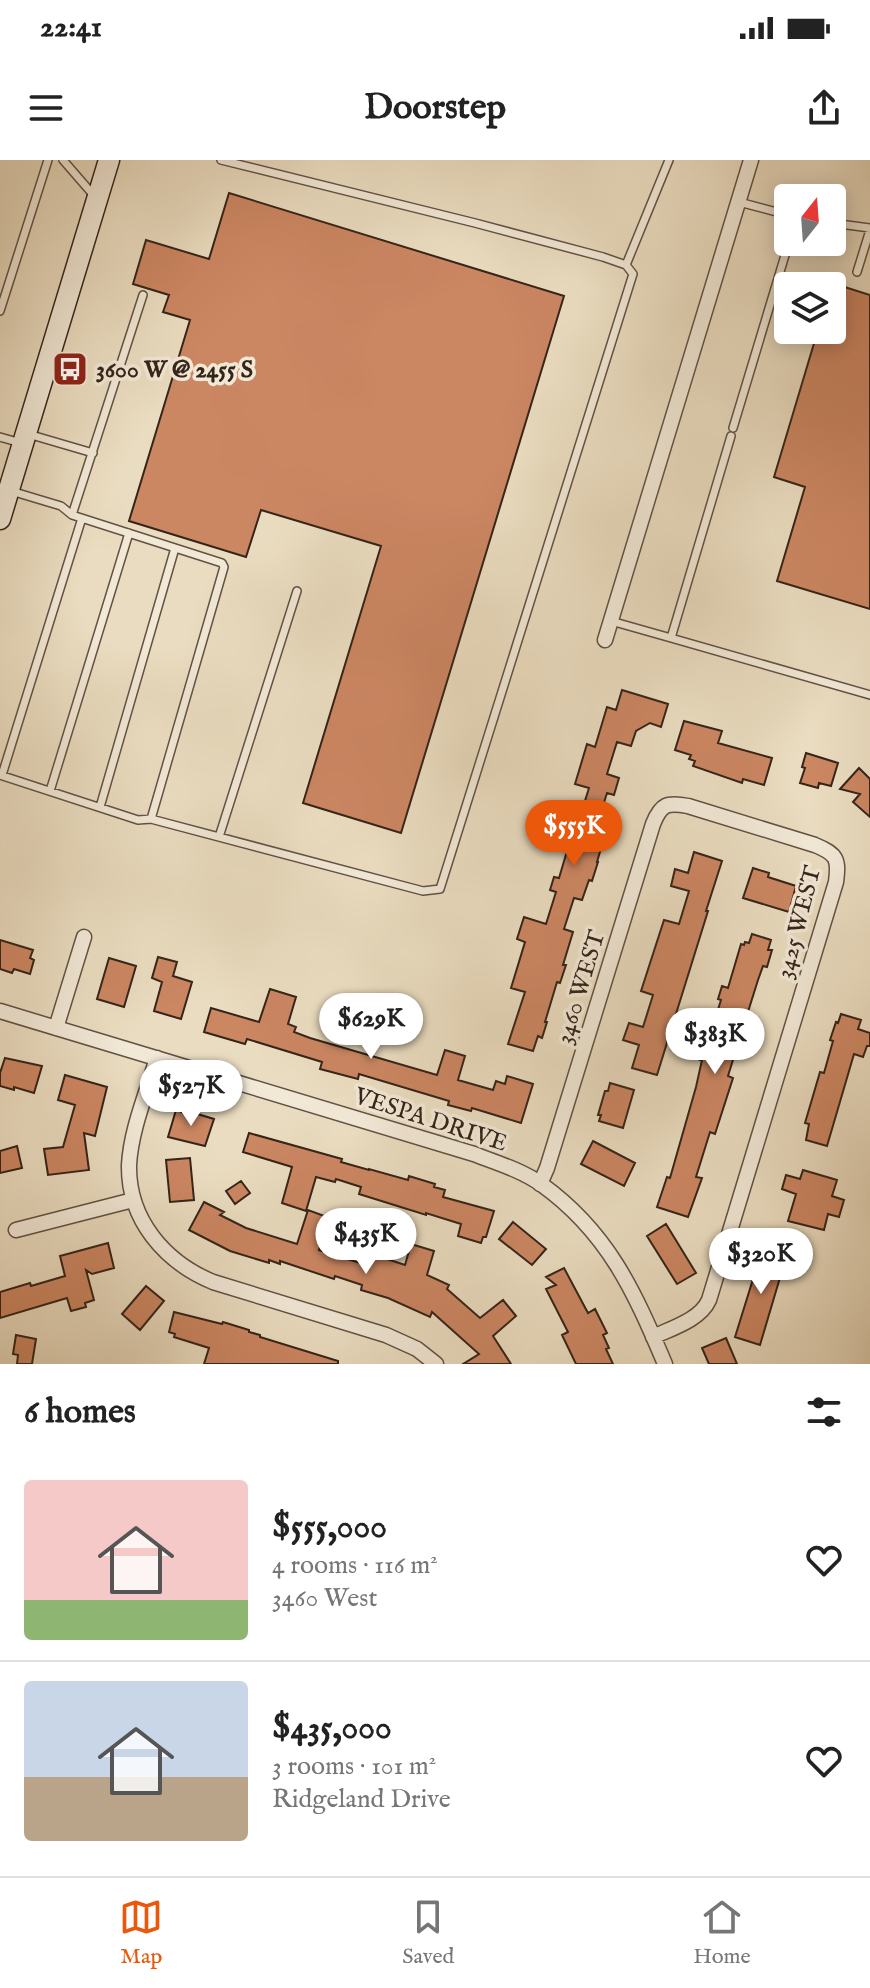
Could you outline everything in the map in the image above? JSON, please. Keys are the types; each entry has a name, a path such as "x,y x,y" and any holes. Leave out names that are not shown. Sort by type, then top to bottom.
{"street":[{"path":"1,515 109,160"},
{"path":"605,640 751,160"},
{"name":"3460 WEST","path":"540,1184 660,810 665,805 688,806 815,845 836,857"},
{"name":"3425 WEST","path":"653,1337 695,1317 707,1306 836,882 836,857"},
{"path":"56,1028 84,937"},
{"name":"VESPA DRIVE","path":"0,1011 474,1154 512,1169 540,1184 567,1206 605,1246 632,1290 665,1364"},
{"path":"157,1058 129,1165 133,1200 153,1239 196,1275 394,1338 417,1349 436,1364"},
{"path":"16,1230 133,1200"}],"lane":[{"path":"0,311 48,160"},
{"path":"63,160 97,200"},
{"path":"82,518 1,775 138,820 151,819 423,891 440,889 633,274 626,265 603,257 221,160"},
{"path":"626,265 669,160"},
{"path":"739,202 774,211"},
{"path":"846,225 870,229 857,272"},
{"path":"671,638 785,256"},
{"path":"72,515 143,295"},
{"path":"0,437 93,453"},
{"path":"9,490 61,506 72,515 222,563 224,567 151,819"},
{"path":"50,791 129,533"},
{"path":"100,807 175,548"},
{"path":"219,837 297,591"},
{"path":"611,621 870,695"}],"building":[{"path":"229,193 564,296 401,833 303,803 381,546 261,510 246,557 129,521 190,320 163,312 169,295 133,284 146,240 209,259"},
{"path":"846,287 870,295 870,609 777,581 805,487 774,477 814,344 846,344"},
{"path":"622,690 668,704 661,727 650,723 636,731 631,746 617,742 607,774 619,778 614,795 607,793 597,825 607,828 592,881 589,880 582,900 574,898 564,929 573,932 563,965 566,965 560,983 557,982 542,1038 538,1036 533,1051 508,1044 525,992 511,988 525,942 517,939 524,917 546,924 556,892 550,890 554,877 559,878 570,841 551,835 557,813 579,820 589,788 575,784 587,744 595,747 607,707 616,710"},
{"path":"684,721 722,731 718,743 772,758 764,785 743,779 742,783 693,766 695,761 689,759 691,755 675,750"},
{"path":"806,753 838,763 831,786 819,783 818,788 800,783"},
{"path":"859,768 870,779 870,817 853,802 860,794 840,789"},
{"path":"694,852 722,861 657,1075 632,1068 639,1045 623,1040 629,1023 643,1027 653,995 641,991 664,920 679,924 689,891 671,886 675,869 688,873"},
{"path":"753,868 769,873 768,877 796,886 789,912 743,898"},
{"path":"752,934 771,940 768,950 772,950 767,967 763,966 758,980 747,1015 751,1016 745,1035 741,1034 728,1076 733,1078 715,1134 710,1132 696,1177 702,1178 688,1217 657,1207 667,1177 670,1178 696,1087 704,1046 708,1048 718,1017 722,986 728,988 741,944 749,943"},
{"path":"0,940 33,950 30,974 0,969"},
{"path":"158,957 177,962 173,976 192,982 181,1019 154,1011 162,982 152,978"},
{"path":"109,958 136,966 124,1007 97,999"},
{"path":"270,989 296,997 288,1024 296,1027 294,1032 310,1038 437,1075 445,1050 465,1056 458,1080 493,1090 496,1081 505,1084 507,1076 533,1084 521,1123 472,1108 471,1111 448,1105 449,1101 359,1074 358,1079 320,1069 322,1062 247,1039 245,1044 204,1032 211,1008 259,1022"},
{"path":"841,1014 861,1020 858,1029 870,1033 870,1046 867,1046 863,1057 854,1054 827,1146 806,1140 809,1124 805,1123"},
{"path":"5,1058 42,1066 34,1093 0,1086"},
{"path":"65,1075 107,1087 95,1136 84,1133 89,1170 48,1175 44,1149 63,1147 75,1105 58,1100"},
{"path":"610,1083 634,1090 623,1128 599,1121 601,1115 598,1115"},
{"path":"176,1110 214,1119 205,1146 168,1137"},
{"path":"249,1133 342,1159 341,1162 369,1170 408,1180 409,1176 435,1184 434,1187 445,1190 443,1197 494,1211 486,1237 481,1243 458,1236 461,1224 359,1194 361,1187 336,1179 335,1182 316,1177 306,1211 282,1203 292,1167 243,1152"},
{"path":"593,1141 635,1163 624,1186 581,1164"},
{"path":"17,1146 22,1168 0,1173 0,1151"},
{"path":"190,1158 194,1200 170,1202 166,1160"},
{"path":"803,1170 837,1180 832,1196 844,1200 839,1217 828,1214 824,1230 788,1221 796,1194 782,1189 786,1175 800,1179"},
{"path":"241,1181 250,1193 235,1204 226,1191"},
{"path":"204,1202 224,1212 220,1215 246,1228 297,1244 308,1210 330,1218 319,1250 366,1264 369,1253 405,1265 411,1244 434,1251 427,1275 449,1285 447,1289 480,1318 503,1300 516,1316 493,1336 511,1364 463,1364 479,1354 432,1312 430,1317 361,1290 362,1285 335,1276 334,1279 280,1261 280,1264 269,1260 269,1263 230,1251 189,1230"},
{"path":"513,1222 546,1249 532,1265 499,1239"},
{"path":"666,1224 696,1273 677,1284 647,1236"},
{"path":"108,1243 114,1268 92,1274 86,1270 94,1300 85,1303 86,1307 71,1311 67,1298 0,1318 0,1292 65,1276 60,1256"},
{"path":"763,1247 787,1254 760,1345 735,1337"},
{"path":"564,1268 588,1313 595,1309 607,1333 603,1335 613,1364 576,1364 562,1335 568,1332 546,1289 556,1285 546,1277"},
{"path":"146,1286 164,1301 140,1330 122,1314"},
{"path":"174,1312 249,1330 260,1337 338,1361 338,1364 204,1364 209,1348 174,1337 175,1334 169,1332"},
{"path":"16,1335 36,1339 32,1364 17,1364 18,1355 13,1354"},
{"path":"726,1338 737,1364 709,1364 702,1348"}],"place":[{"name":"3600 W @ 2455 S","path":"70,369"}]}
